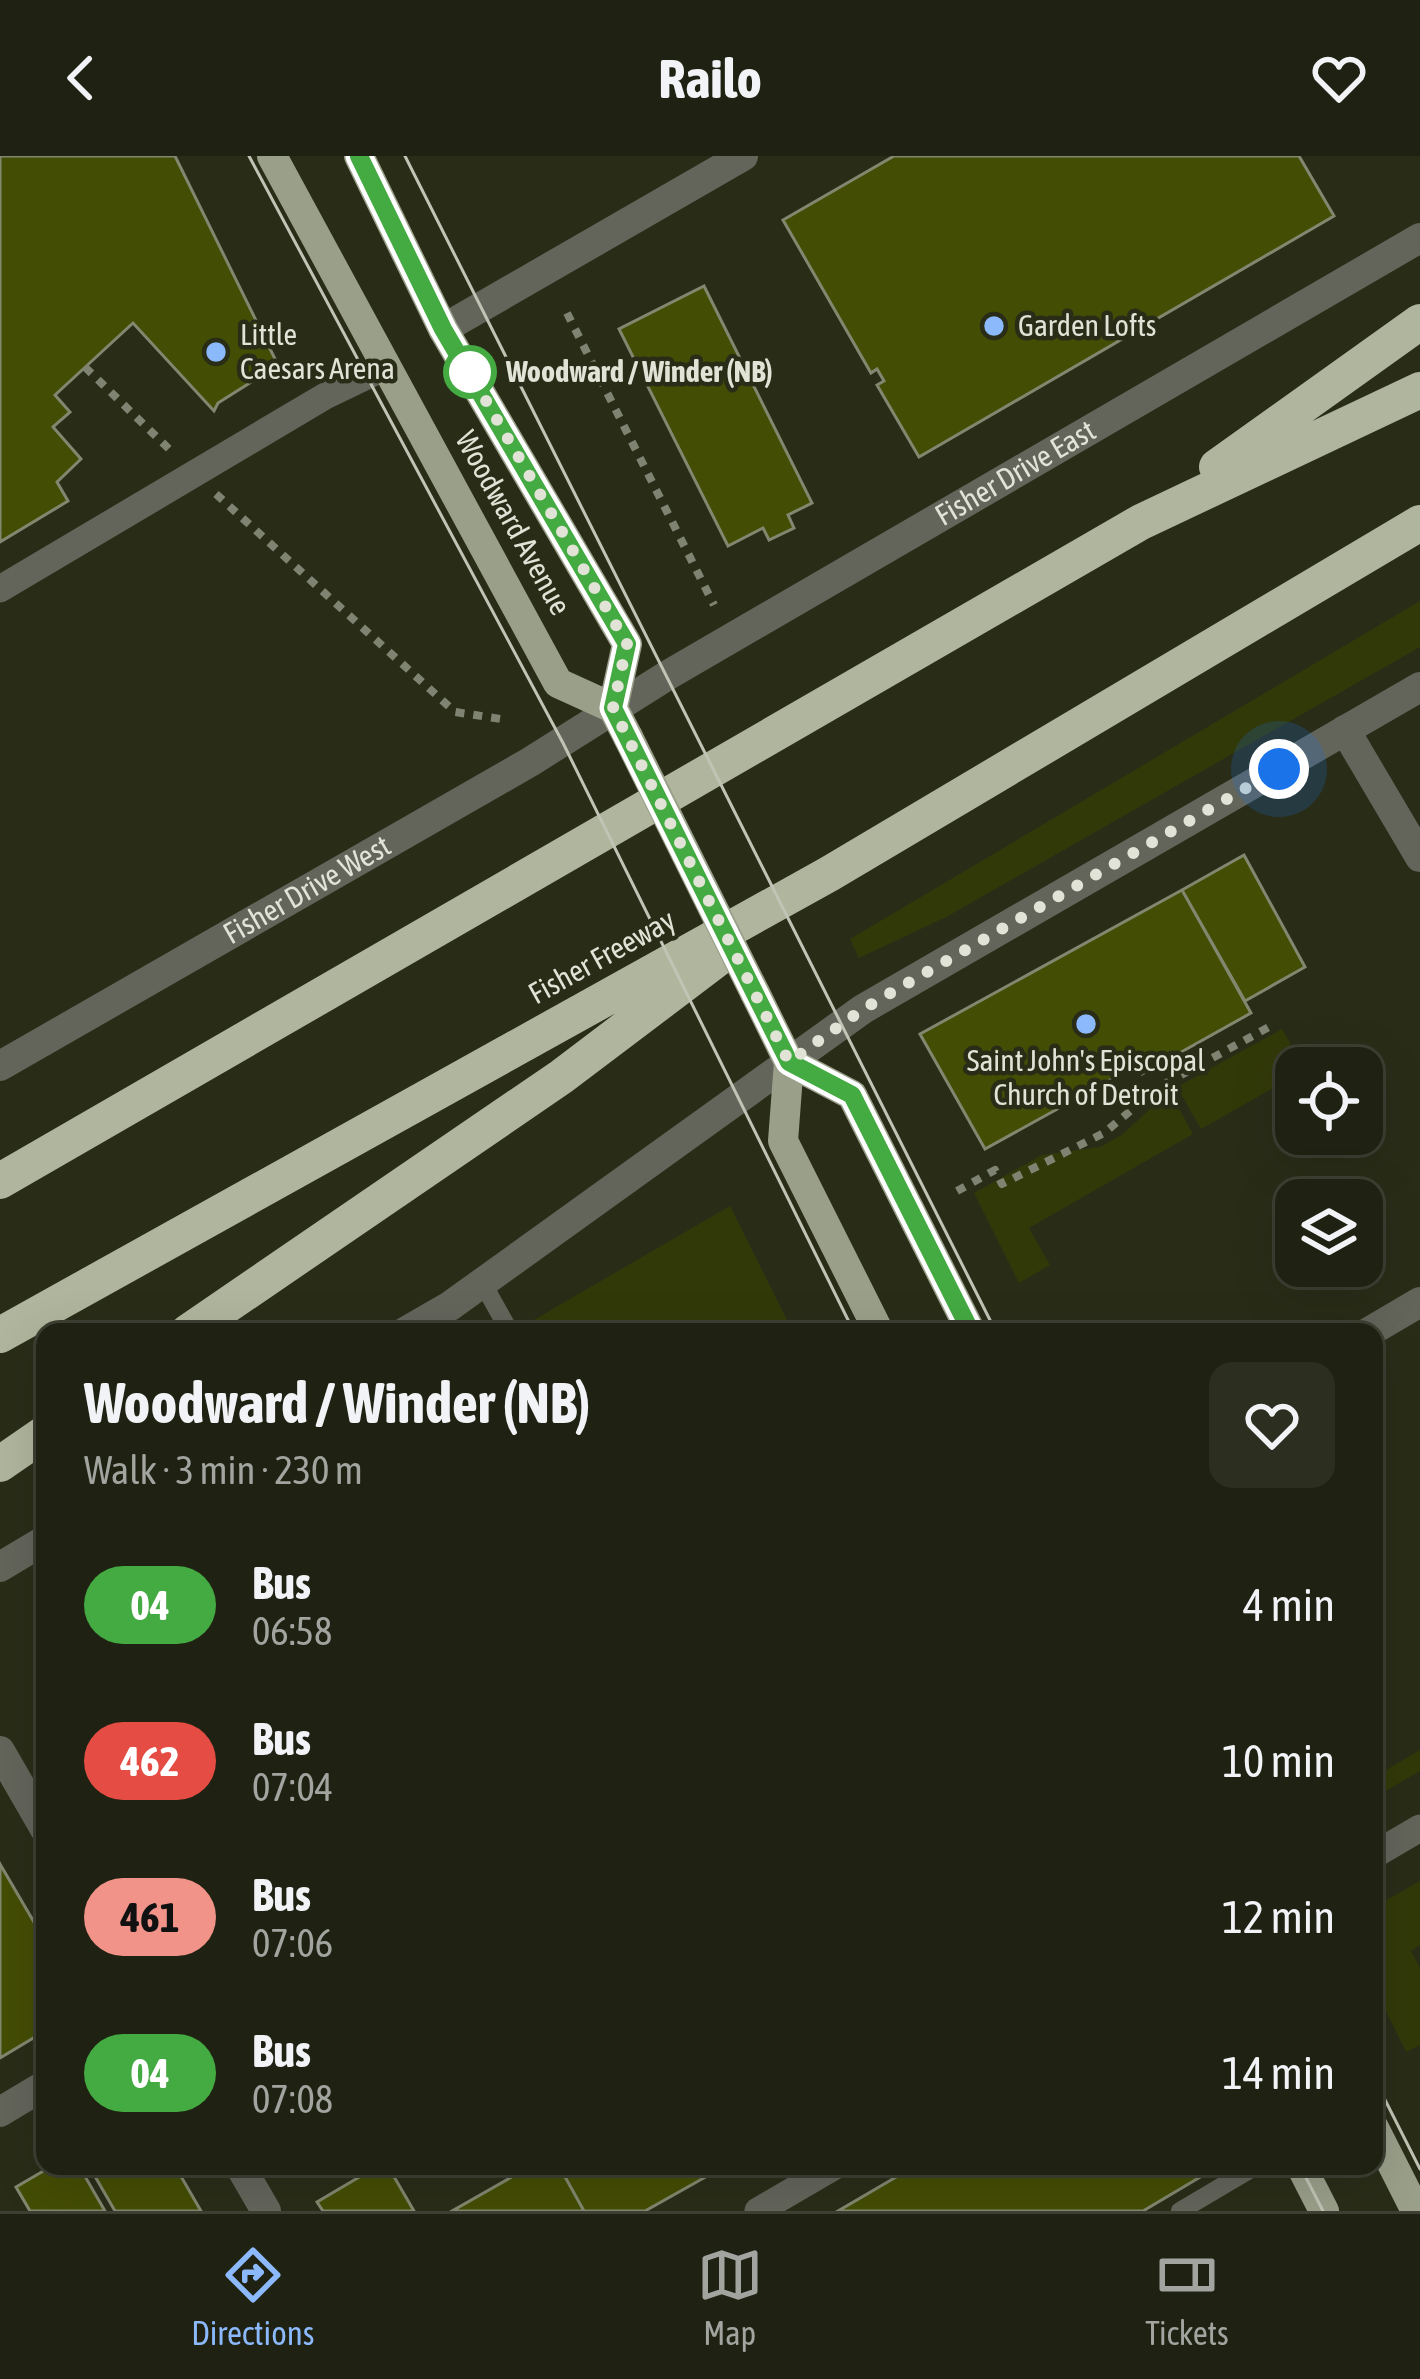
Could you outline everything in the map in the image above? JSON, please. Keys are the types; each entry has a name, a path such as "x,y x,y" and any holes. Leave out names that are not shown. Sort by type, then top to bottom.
{"highway":[{"path":"1142,522 1420,322"},
{"path":"0,1181 1142,522 1420,389"},
{"name":"Fisher Freeway","path":"0,1335 829,874 1420,523"},
{"path":"201,1323 561,1077 829,874"},
{"path":"0,1464 36,1438"}],"main road":[{"name":"Woodward Avenue","path":"272,156 558,683 613,708 627,644 443,329 359,156"},
{"path":"613,708 789,1062 783,1141 874,1323"},
{"path":"789,1062 852,1095 966,1323"},
{"path":"1383,2146 1416,2211"},
{"path":"1306,2175 1324,2211"}],"street":[{"path":"443,329 743,156"},
{"name":"Fisher Drive East","path":"613,708 1420,238"},
{"path":"0,589 385,367"},
{"path":"444,1322 482,1282 863,1009 1420,687"},
{"name":"Fisher Drive West","path":"0,1066 563,743 613,708"},
{"path":"1345,730 1420,857"},
{"path":"1383,1324 1420,1302"},
{"path":"0,1567 36,1545"},
{"path":"0,1751 36,1813"},
{"path":"1383,1850 1420,1828"},
{"path":"0,2112 36,2090"},
{"path":"245,2175 266,2211"},
{"path":"758,2211 820,2175"}],"lane":[{"path":"482,1282 505,1323"},
{"path":"1180,2211 1241,2175"}],"path":[{"path":"567,313 714,605"},
{"path":"85,367 196,476 455,712 501,719"},
{"path":"957,1191 994,1170 1002,1184 1104,1132 1159,1087 1269,1028"}],"green space":[{"path":"1420,601 1420,647 946,917 859,958 850,939"},
{"path":"1282,1029 1292,1047 1275,1047 1275,1087 1201,1129 1177,1087"},
{"path":"1169,1091 1193,1134 1029,1228 1050,1265 1019,1283 974,1193 1042,1155 1100,1147 1123,1134"},
{"path":"730,1206 788,1323 533,1323"},
{"path":"1420,1750 1420,1771 1383,1793 1383,1772"},
{"path":"1420,1881 1420,1945 1411,1951 1420,1968 1420,2045 1406,2052 1383,2005 1383,1902"}],"building":[{"name":"Little Caesars Arena","path":"0,156 175,156 278,365 218,403 214,411 133,323 55,395 70,412 53,427 81,459 57,482 68,501 0,542"},
{"name":"Garden Lofts","path":"894,156 1299,156 1334,216 919,457 877,385 884,381 877,369 871,373 783,220"},
{"path":"704,286 812,503 788,515 794,528 769,540 763,528 728,546 619,329"},
{"path":"1244,855 1305,967 1245,1001 1182,890"},
{"name":"Saint John's Episcopal Church of Detroit","path":"1182,890 1251,1013 1142,1074 1137,1065 985,1149 920,1034"},
{"path":"0,1864 36,1926 36,2036 0,2058"},
{"path":"37,2175 84,2175 105,2211 30,2211 16,2187"},
{"path":"94,2175 180,2175 201,2211 115,2211"},
{"path":"363,2175 393,2175 414,2211 323,2211 317,2202"},
{"path":"515,2175 564,2175 584,2211 452,2211"},
{"path":"564,2175 709,2175 645,2211 584,2211"},
{"path":"900,2175 1204,2175 1143,2211 838,2211"}],"tram line":[{"path":"249,156 563,743 850,1323"},
{"path":"405,156 991,1323"},
{"path":"1383,2096 1420,2169"},
{"path":"1305,2175 1323,2211"}],"bus line":[{"name":"04","path":"359,156 443,329 627,644 613,708 789,1062 852,1095 966,1323"}],"place":[{"name":"Garden Lofts","path":"994,326"},
{"name":"Little Caesars Arena","path":"216,352"},
{"name":"Woodward / Winder (NB)","path":"470,372"},
{"name":"Saint John's Episcopal Church of Detroit","path":"1086,1024"}],"route":[{"path":"470,372 467,368 627,644 613,708 789,1062 863,1009 1279,769"}]}
